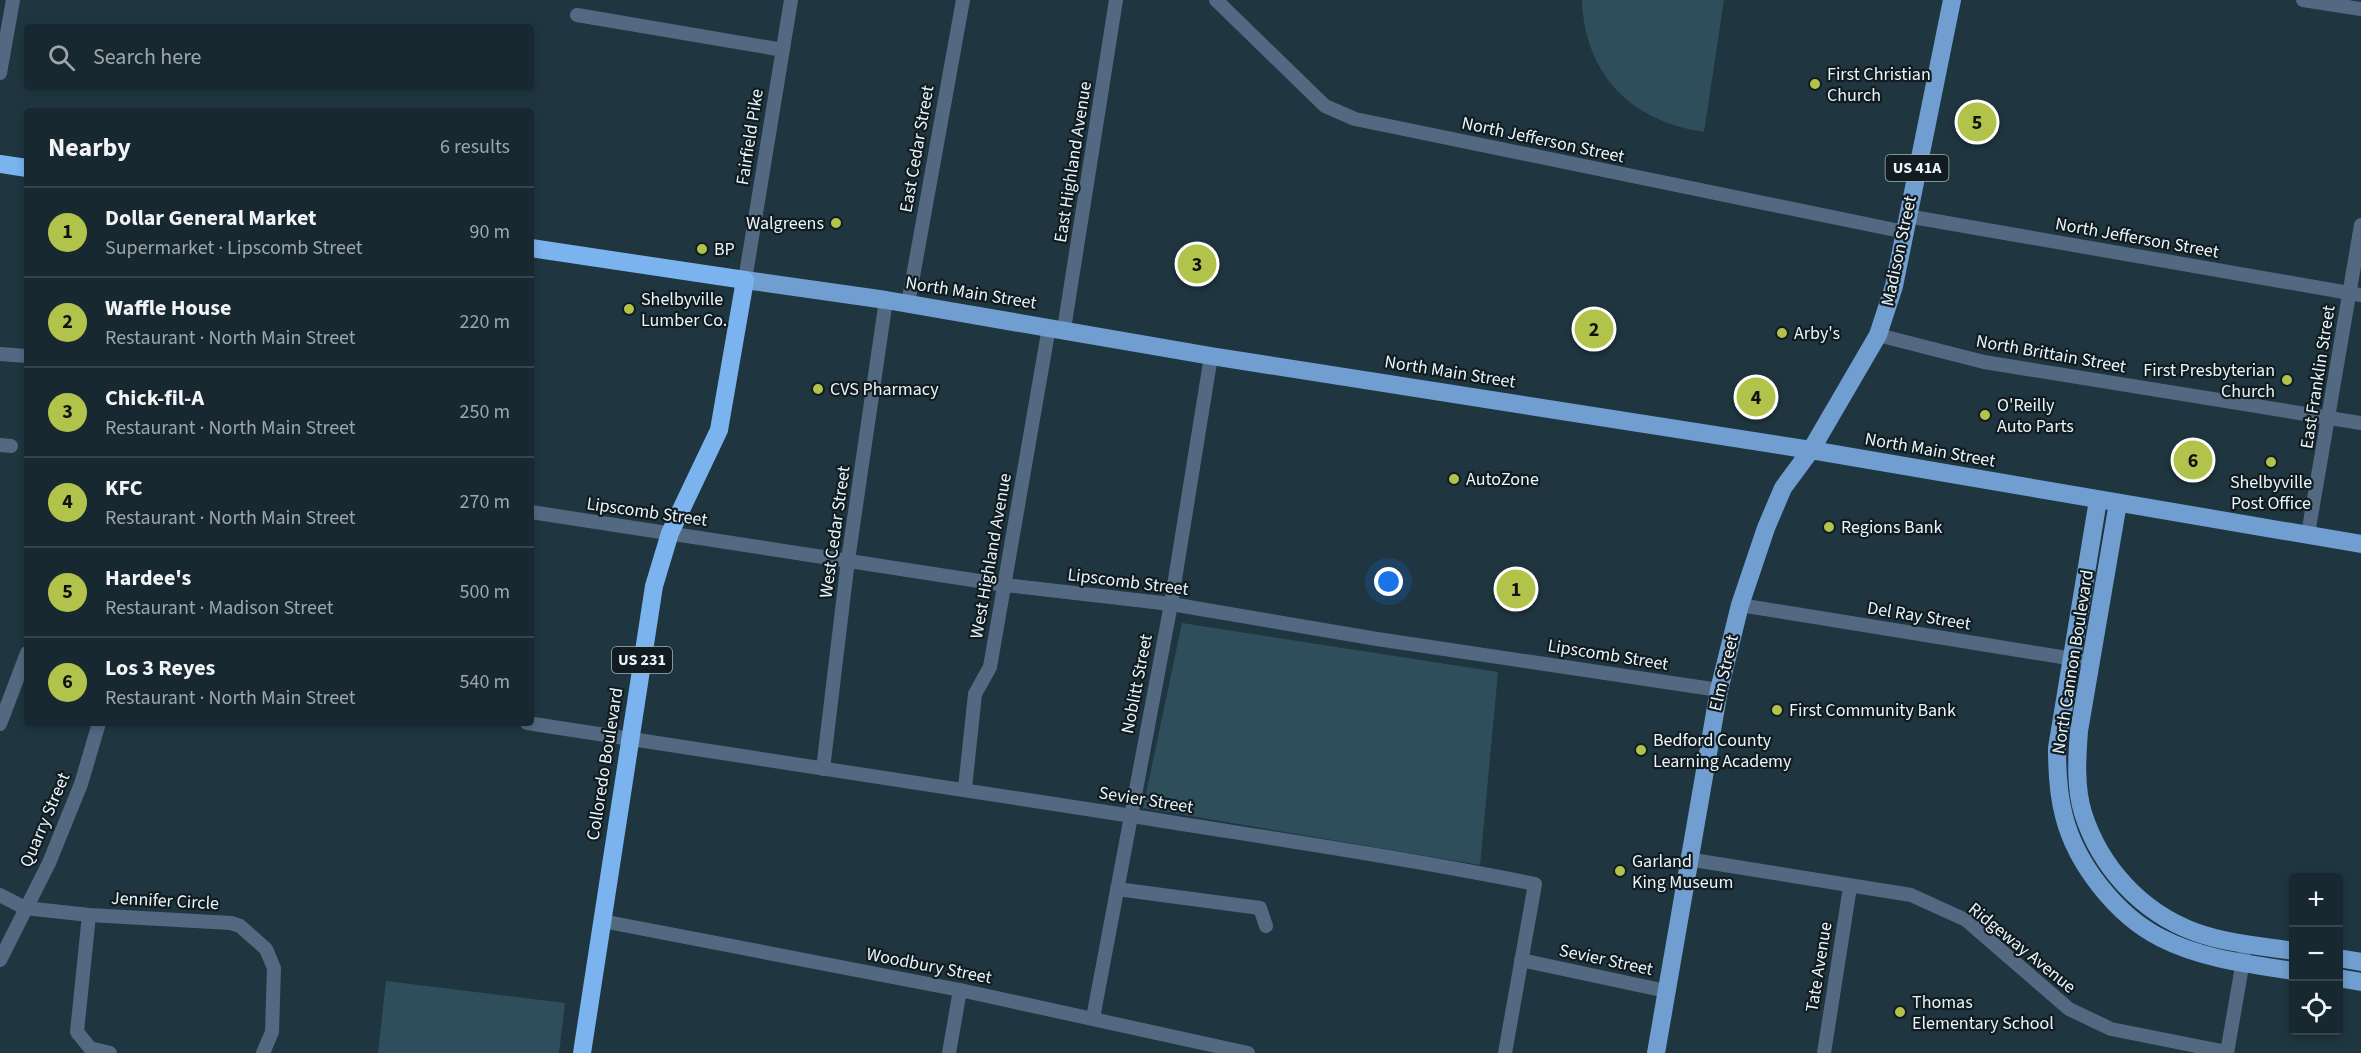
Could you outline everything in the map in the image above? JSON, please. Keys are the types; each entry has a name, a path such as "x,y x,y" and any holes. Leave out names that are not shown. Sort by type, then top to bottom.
{"highway":[{"path":"0,164 24,168"},
{"name":"North Main Street","path":"534,248 745,280"},
{"name":"Colloredo Boulevard","path":"582,1053 654,586 670,533 719,430 745,280"}],"main road":[{"name":"Madison Street","path":"1811,450 1878,335 1894,286 1952,0"},
{"name":"North Main Street","path":"745,280 886,300 1211,356 1811,450 2361,544"},
{"name":"Elm Street","path":"1656,1053 1719,690 1740,606 1766,528 1783,489 1811,450"},
{"name":"North Cannon Boulevard","path":"2098,500 2057,748 2057,776 2064,819 2084,862 2103,889 2146,929 2192,950 2242,963 2289,970"},
{"name":"North Cannon Boulevard","path":"2118,503 2079,731 2077,768 2082,812 2099,851 2115,874 2140,900 2174,923 2197,933 2289,950"},
{"path":"2343,959 2361,962"},
{"path":"2343,979 2361,982"}],"street":[{"path":"0,73 13,0"},
{"name":"Fairfield Pike","path":"745,280 791,0"},
{"name":"East Cedar Street","path":"908,304 963,0"},
{"name":"East Highland Avenue","path":"1057,328 1116,0"},
{"name":"North Jefferson Street","path":"1216,0 1325,106 1355,119 1906,224 2355,294"},
{"path":"2303,0 2361,9"},
{"path":"578,15 783,50"},
{"name":"East Franklin Street","path":"2308,534 2355,294 2361,225"},
{"name":"West Cedar Street","path":"823,769 848,560 886,300"},
{"name":"West Highland Avenue","path":"965,788 975,694 990,667 1057,328"},
{"name":"North Brittain Street","path":"1878,335 1995,364 2361,423"},
{"path":"0,354 24,356"},
{"name":"Noblitt Street","path":"1093,1018 1171,604 1211,356"},
{"name":"Lipscomb Street","path":"534,512 1005,585 1171,604 1377,639 1719,690"},
{"name":"Del Ray Street","path":"1740,606 2091,663"},
{"path":"0,724 24,661"},
{"name":"Sevier Street","path":"534,724 630,737 823,769 965,788 1440,865 1535,884 1521,960 1666,991"},
{"name":"Quarry Street","path":"0,960 50,863 81,784 98,726"},
{"name":"Ridgeway Avenue","path":"1688,859 1911,895 1966,920 2070,1009 2111,1029 2227,1053"},
{"name":"Tate Avenue","path":"1824,1053 1850,886"},
{"path":"1117,890 1260,908 1266,926"},
{"path":"0,895 25,908"},
{"name":"Jennifer Circle","path":"25,908 89,915 231,923 240,926 266,949 274,968 272,1032 263,1053"},
{"name":"Jennifer Circle","path":"89,915 77,1032 90,1048 110,1053"},
{"name":"Woodbury Street","path":"602,921 960,990 1248,1053"},
{"path":"2227,1053 2246,943"},
{"path":"1505,1053 1521,960"},
{"path":"949,1053 960,990"}],"shaded area":[{"path":"1582,0 1724,0 1704,132 1678,126 1655,117 1634,105 1617,90 1603,72 1592,51 1585,27"},
{"path":"1182,623 1498,672 1480,865 1143,808"},
{"path":"386,981 565,1003 559,1053 378,1053"}],"place":[{"name":"First Christian Church","path":"1815,84"},
{"name":"Hardee's","path":"1977,122"},
{"name":"Walgreens","path":"836,223"},
{"name":"BP","path":"702,249"},
{"name":"Chick-fil-A","path":"1197,264"},
{"name":"Shelbyville Lumber Co.","path":"629,309"},
{"name":"Waffle House","path":"1594,329"},
{"name":"Arby's","path":"1782,333"},
{"name":"First Presbyterian Church","path":"2287,380"},
{"name":"CVS Pharmacy","path":"818,389"},
{"name":"KFC","path":"1756,397"},
{"name":"O'Reilly Auto Parts","path":"1985,415"},
{"name":"Los 3 Reyes","path":"2193,460"},
{"name":"Shelbyville Post Office","path":"2271,462"},
{"name":"AutoZone","path":"1454,479"},
{"name":"Regions Bank","path":"1829,527"},
{"name":"Dollar General Market","path":"1516,589"},
{"name":"First Community Bank","path":"1777,710"},
{"name":"Bedford County Learning Academy","path":"1641,750"},
{"name":"Garland King Museum","path":"1620,871"},
{"name":"Thomas Elementary School","path":"1900,1012"}]}
